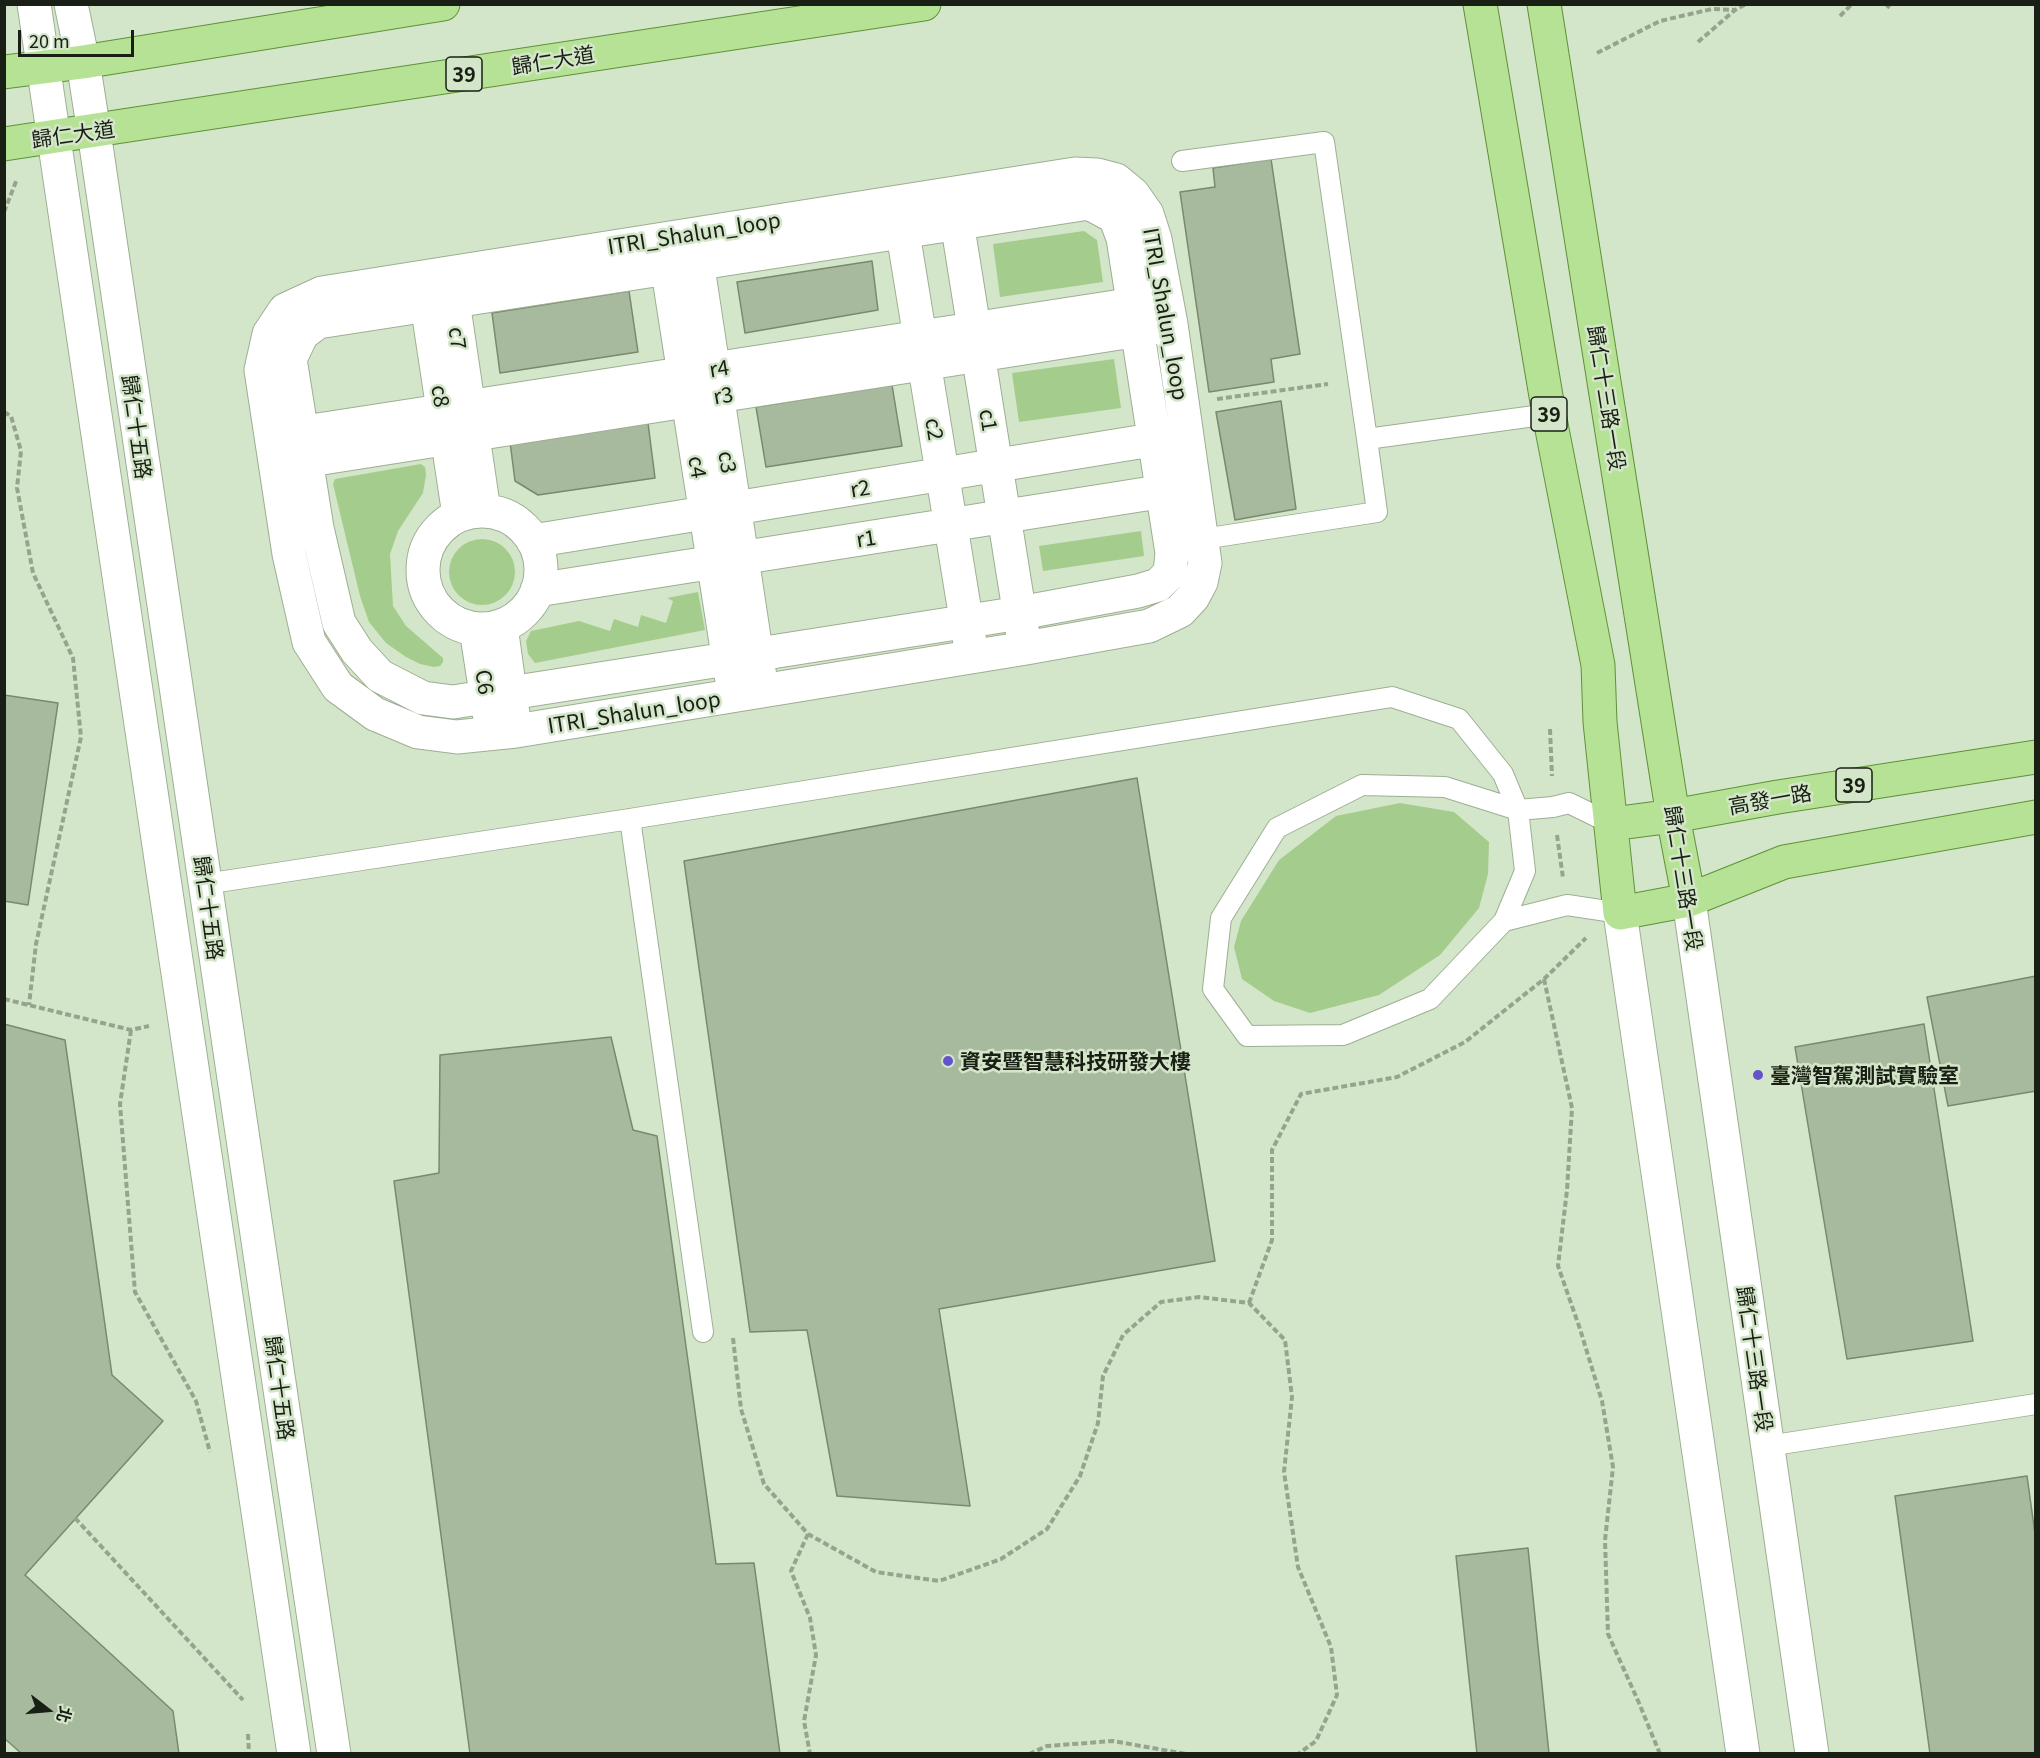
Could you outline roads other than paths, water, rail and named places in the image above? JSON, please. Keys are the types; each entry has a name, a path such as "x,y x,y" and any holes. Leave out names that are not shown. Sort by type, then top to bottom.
{"main road":[{"path":"4,72 83,62 443,4"},
{"name":"歸仁大道","path":"4,144 924,4"},
{"name":"39","path":"1480,4 1550,414 1598,665 1600,722 1620,913"},
{"name":"歸仁十三路一段","path":"1544,4 1673,816 1689,900"},
{"name":"高發一路","path":"1612,824 2036,757"},
{"path":"1620,913 1689,900 1784,862 2036,817"}],"street":[{"name":"歸仁十五路","path":"34,4 294,1754"},
{"name":"歸仁十五路","path":"71,4 94,132 334,1754"},
{"name":"ITRI_Shalun_loop","path":"288,449 289,554 309,642 338,687 375,714 418,732 457,738 504,733 1149,626 1180,611 1193,597 1201,582 1205,563 1169,312 1148,214 1133,194 1116,180 1097,175 1075,174 955,208"},
{"name":"ITRI_Shalun_loop","path":"1089,202 1115,217 1123,238 1172,553 1170,573 1158,585 1138,591 1020,613 453,702 423,698 380,676 357,651 339,623 317,528 261,370 269,334 285,310 322,293 438,289 955,208 1089,202"},
{"name":"c1","path":"955,208 1026,648"},
{"name":"c2","path":"901,216 973,656"},
{"name":"c3","path":"680,251 720,510"},
{"name":"c8","path":"438,289 458,423"},
{"name":"r3","path":"458,423 1169,312"},
{"name":"r2","path":"533,541 1155,440 1185,419"},
{"path":"288,449 458,423 471,513"},
{"name":"r1","path":"537,590 1195,486"},
{"path":"720,510 748,693"},
{"path":"471,513 498,513 524,528 533,541 539,556 541,573 537,590 529,605 516,618 489,628 465,627 448,619 435,607 426,591 423,572 424,554 432,537 444,524 471,513"},
{"path":"489,628 504,733"},
{"name":"歸仁十三路一段","path":"1689,900 1812,1754"},
{"path":"1620,913 1743,1754"}],"lane":[{"path":"1182,161 1324,142 1377,512 1203,539"},
{"path":"1367,439 1550,414"},
{"path":"205,884 630,819 1392,697 1459,719 1503,774 1518,810 1525,871 1504,921 1430,999 1343,1035 1247,1036 1213,989 1221,918 1277,828 1362,785 1445,787 1518,810 1569,803 1612,824"},
{"path":"630,819 703,1332"},
{"path":"1504,921 1567,905 1620,913"},
{"path":"1768,1446 2036,1404"}],"place":[{"name":"資安暨智慧科技研發大樓","path":"948,1061"},
{"name":"臺灣智駕測試實驗室","path":"1758,1075"}]}
